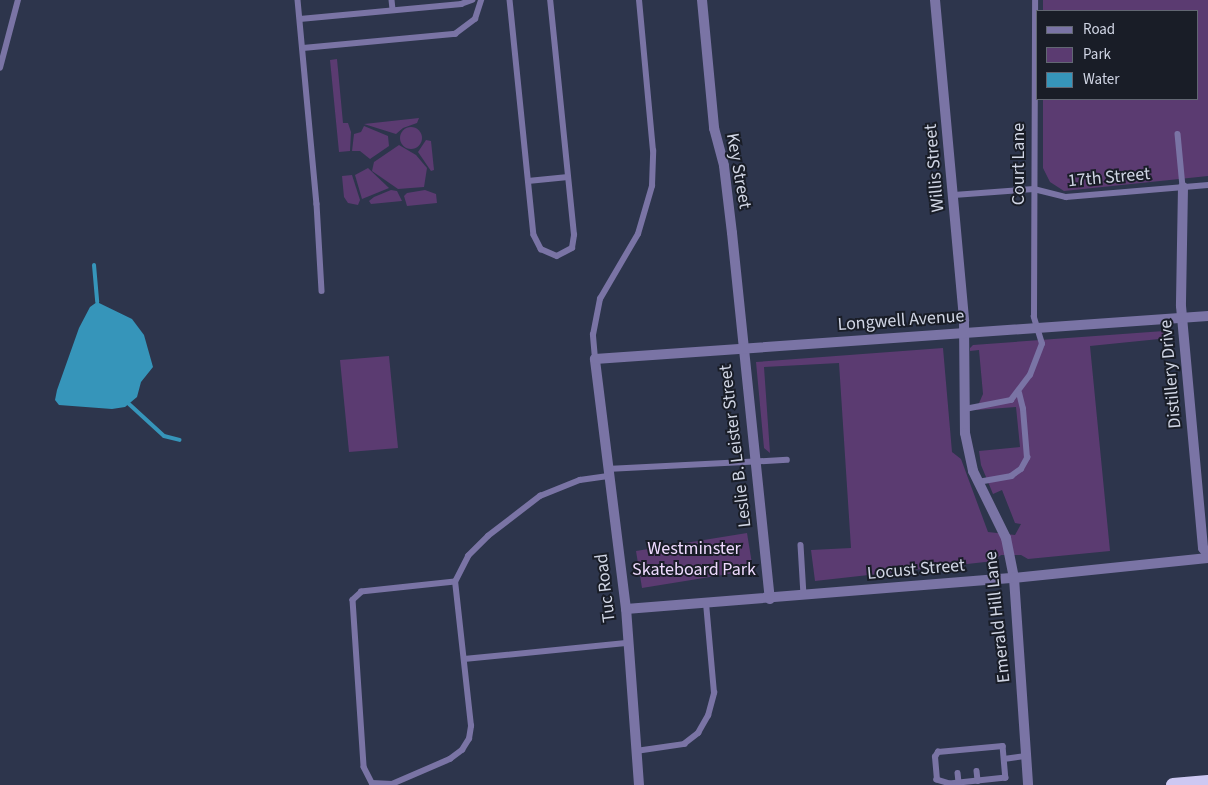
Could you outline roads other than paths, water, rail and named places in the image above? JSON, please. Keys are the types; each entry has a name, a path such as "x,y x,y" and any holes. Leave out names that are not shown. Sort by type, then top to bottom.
{"highway":[{"path":"1173,785 1208,782"}],"street":[{"name":"Key Street","path":"702,0 714,128 724,166 730,214 742,348"},
{"name":"Willis Street","path":"935,0 954,195 963,333"},
{"name":"Distillery Drive","path":"1183,187 1182,318 1203,548 1208,557"},
{"name":"Longwell Avenue","path":"596,359 1208,316"},
{"name":"Emerald Hill Lane","path":"963,333 965,433 978,482 1006,538 1014,578 1028,785"},
{"name":"Leslie B. Leister Street","path":"742,348 770,599"},
{"name":"Tuc Road","path":"596,359 608,473 626,609 639,785"},
{"name":"Locust Street","path":"626,609 770,599 1014,578 1208,557"}],"lane":[{"path":"0,68 18,0"},
{"path":"298,0 322,290"},
{"path":"392,0 393,10"},
{"path":"300,19 460,4 472,0"},
{"path":"303,48 456,34 475,19 481,0"},
{"path":"510,0 534,235 541,250 552,255 563,254 572,248 574,235 550,0"},
{"path":"596,359 594,326 600,299 638,234 652,186 653,151 639,0"},
{"name":"Court Lane","path":"1019,393 1042,344 1034,317 1035,0"},
{"path":"1178,134 1183,187"},
{"path":"528,181 568,177"},
{"name":"17th Street","path":"954,195 1034,189 1066,197 1208,185"},
{"path":"965,408 1003,404 1019,393 1023,409 1028,458 1021,469 1011,476 978,482"},
{"path":"455,582 362,592 353,600 364,767 366,777 372,783 392,784 450,759 462,750 471,726 455,582 460,569 477,546 540,496 580,480 608,473 787,460"},
{"path":"801,545 804,596"},
{"path":"636,750 684,744 698,733 708,716 714,693 706,603"},
{"path":"464,659 628,643"},
{"path":"1003,746 1004,759 1006,778 950,785 937,780 935,757 938,752 975,751 1003,746"},
{"path":"1004,759 1026,756"},
{"path":"977,771 978,781"},
{"path":"958,773 959,783"}],"water":[{"path":"97,302 132,319 144,335 153,367 141,382 137,397 125,407 112,409 59,405 55,400 57,390 79,328 90,307"}],"waterway":[{"path":"94,265 97,302"},
{"path":"129,404 164,436 180,440"}],"park label":[{"name":"Westminster Skateboard Park","path":"694,560"}]}
